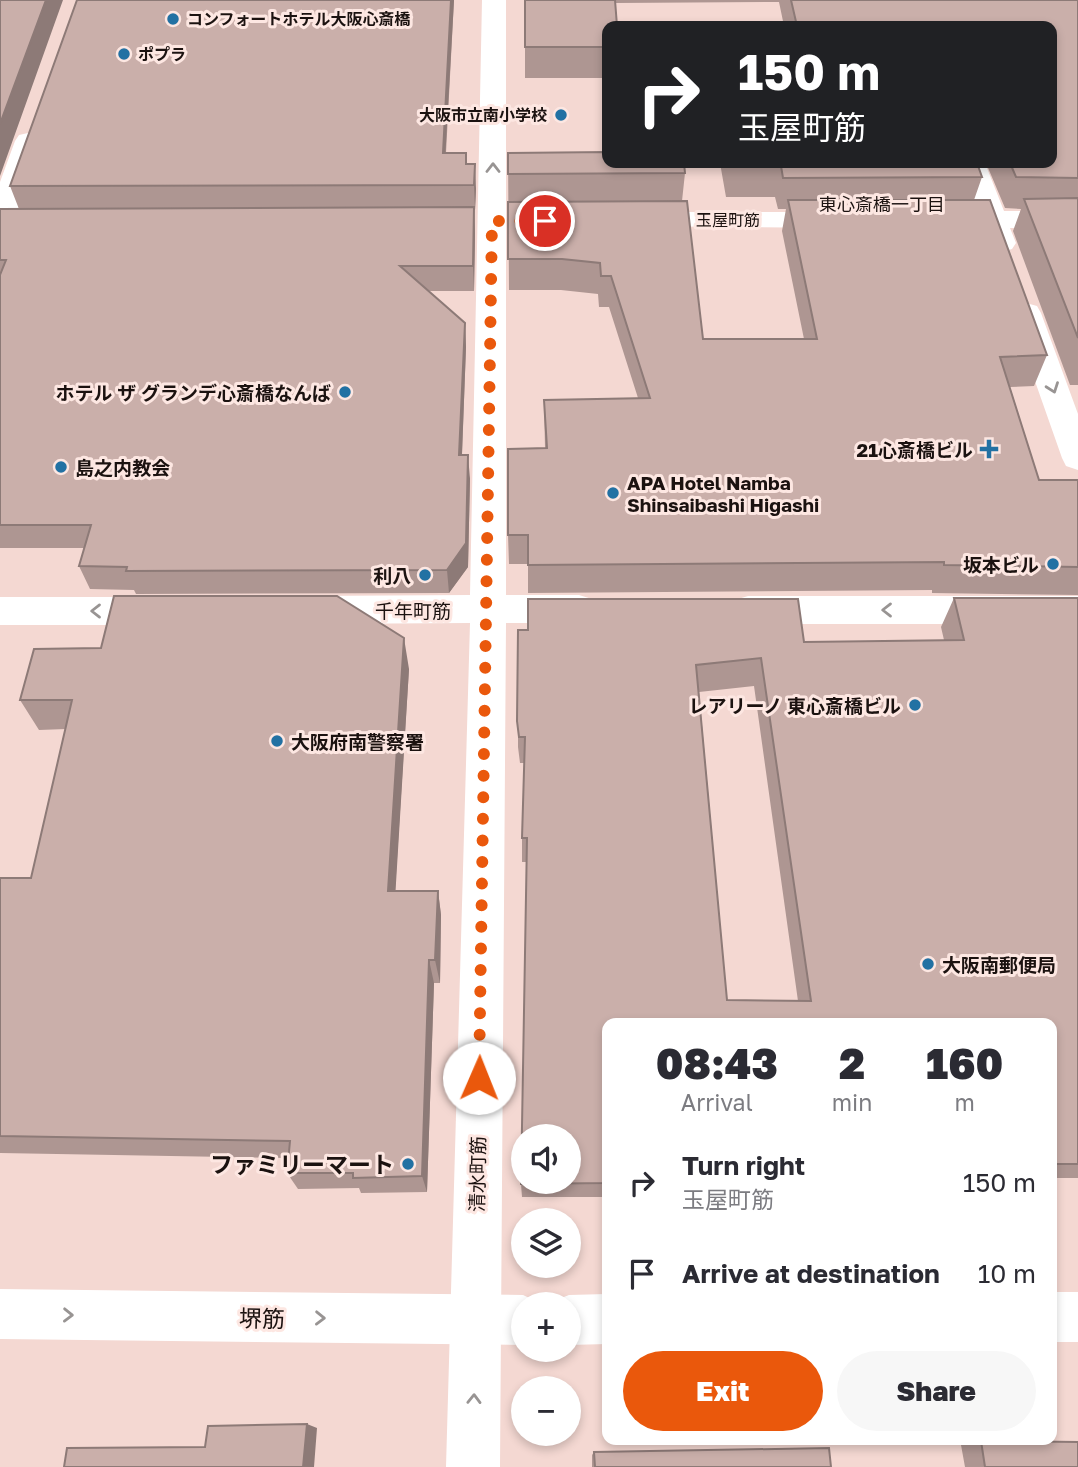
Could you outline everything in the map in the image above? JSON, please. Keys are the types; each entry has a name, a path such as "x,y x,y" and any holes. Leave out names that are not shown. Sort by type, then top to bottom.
{"street":[{"name":"清水町筋","path":"473,1467 499,1320 488,609 494,0"},
{"path":"7,223 37,117"},
{"path":"974,168 1078,458"},
{"path":"916,220 1078,219"},
{"name":"玉屋町筋","path":"603,220 864,220"},
{"path":"720,610 923,600 1078,610"},
{"path":"0,611 195,610"},
{"name":"千年町筋","path":"279,610 611,610"},
{"name":"堺筋","path":"0,1314 499,1320"},
{"path":"1057,1317 1078,1317"},
{"path":"581,1320 602,1320"}],"building":[{"path":"0,0 46,0 0,124"},
{"path":"77,0 451,0 443,153 466,153 466,164 475,164 474,185 10,186"},
{"path":"525,0 615,0 617,21 602,21 602,47 525,47"},
{"path":"791,0 1078,0 1078,178 1016,177 1012,168 1057,168 1057,21 796,21"},
{"path":"602,152 602,168 684,168 685,173 508,174 508,153"},
{"path":"781,168 979,168 982,177 783,178"},
{"path":"1078,198 1078,338 1024,199"},
{"path":"788,200 990,200 1047,355 1000,357 1039,480 1078,480 1078,567 944,565 944,562 528,565 528,535 508,535 508,449 547,448 544,400 650,398 611,276 601,276 600,263 562,259 508,259 508,202 687,201 703,339 817,339"},
{"path":"474,207 473,266 400,266 465,323 459,455 468,455 466,543 447,570 126,571 127,567 79,566 91,525 0,525 0,275 6,260 0,260 0,209"},
{"path":"114,596 337,596 404,638 388,891 438,891 435,960 429,960 422,1176 353,1178 353,1173 287,1173 290,1141 0,1136 0,878 31,878 72,700 20,700 34,649 101,648"},
{"path":"954,598 1078,598 1078,1164 1057,1164 1057,1018 602,1018 602,1183 581,1183 581,1124 522,1124 527,838 522,838 525,737 519,737 517,721 518,630 528,630 528,599 798,599 804,642 964,640","holes":["761,658 811,1001 727,1000 696,665"]},
{"path":"307,1424 303,1467 64,1467 67,1448 205,1447 208,1426"},
{"path":"1057,1442 1078,1442 1078,1467 985,1467 982,1445 1057,1445"},
{"path":"829,1448 831,1467 595,1467 594,1452"}],"place":[{"name":"コンフォートホテル大阪心斎橋","path":"173,19"},
{"name":"ポプラ","path":"124,54"},
{"name":"大阪市立南小学校","path":"561,115"},
{"name":"ホテル ザ グランデ心斎橋なんば","path":"345,392"},
{"name":"21心斎橋ビル","path":"989,449"},
{"name":"島之内教会","path":"61,467"},
{"name":"APA Hotel Namba Shinsaibashi Higashi","path":"613,493"},
{"name":"坂本ビル","path":"1053,564"},
{"name":"利八","path":"425,575"},
{"name":"レアリーノ 東心斎橋ビル","path":"915,705"},
{"name":"大阪府南警察署","path":"277,741"},
{"name":"大阪南郵便局","path":"928,964"},
{"name":"ファミリーマート","path":"408,1164"}],"district":[{"name":"東心斎橋一丁目","path":"882,204"}],"route":[{"path":"479,1078 492,221 545,221"}]}
